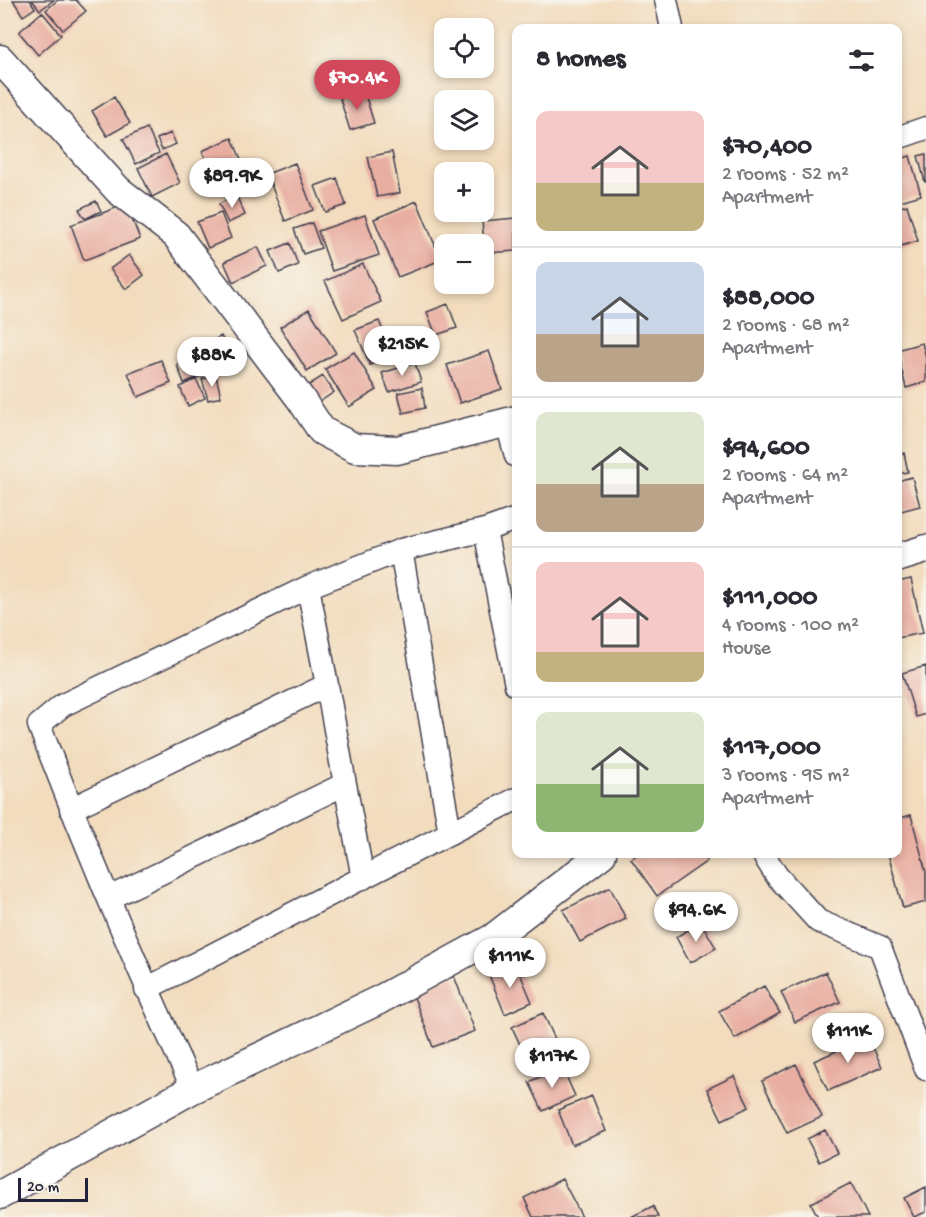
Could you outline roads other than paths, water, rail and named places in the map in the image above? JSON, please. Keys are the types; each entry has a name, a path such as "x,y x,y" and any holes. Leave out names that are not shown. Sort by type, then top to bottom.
{"street":[{"path":"666,0 671,24"},
{"path":"0,59 118,190 176,235 293,389 322,431 356,448 397,450 511,421"},
{"path":"902,136 926,128"},
{"path":"192,1089 146,989 71,809 39,725 63,705 308,587 401,550 485,530 512,520"},
{"path":"485,530 512,665"},
{"path":"902,556 926,549"},
{"path":"401,550 450,833"},
{"path":"308,587 363,878"},
{"path":"71,809 327,685"},
{"path":"109,898 345,784"},
{"path":"146,989 512,801"},
{"path":"0,1195 192,1089 379,999 493,938 597,858"},
{"path":"766,858 777,876 818,921 880,947 926,1070"}]}
